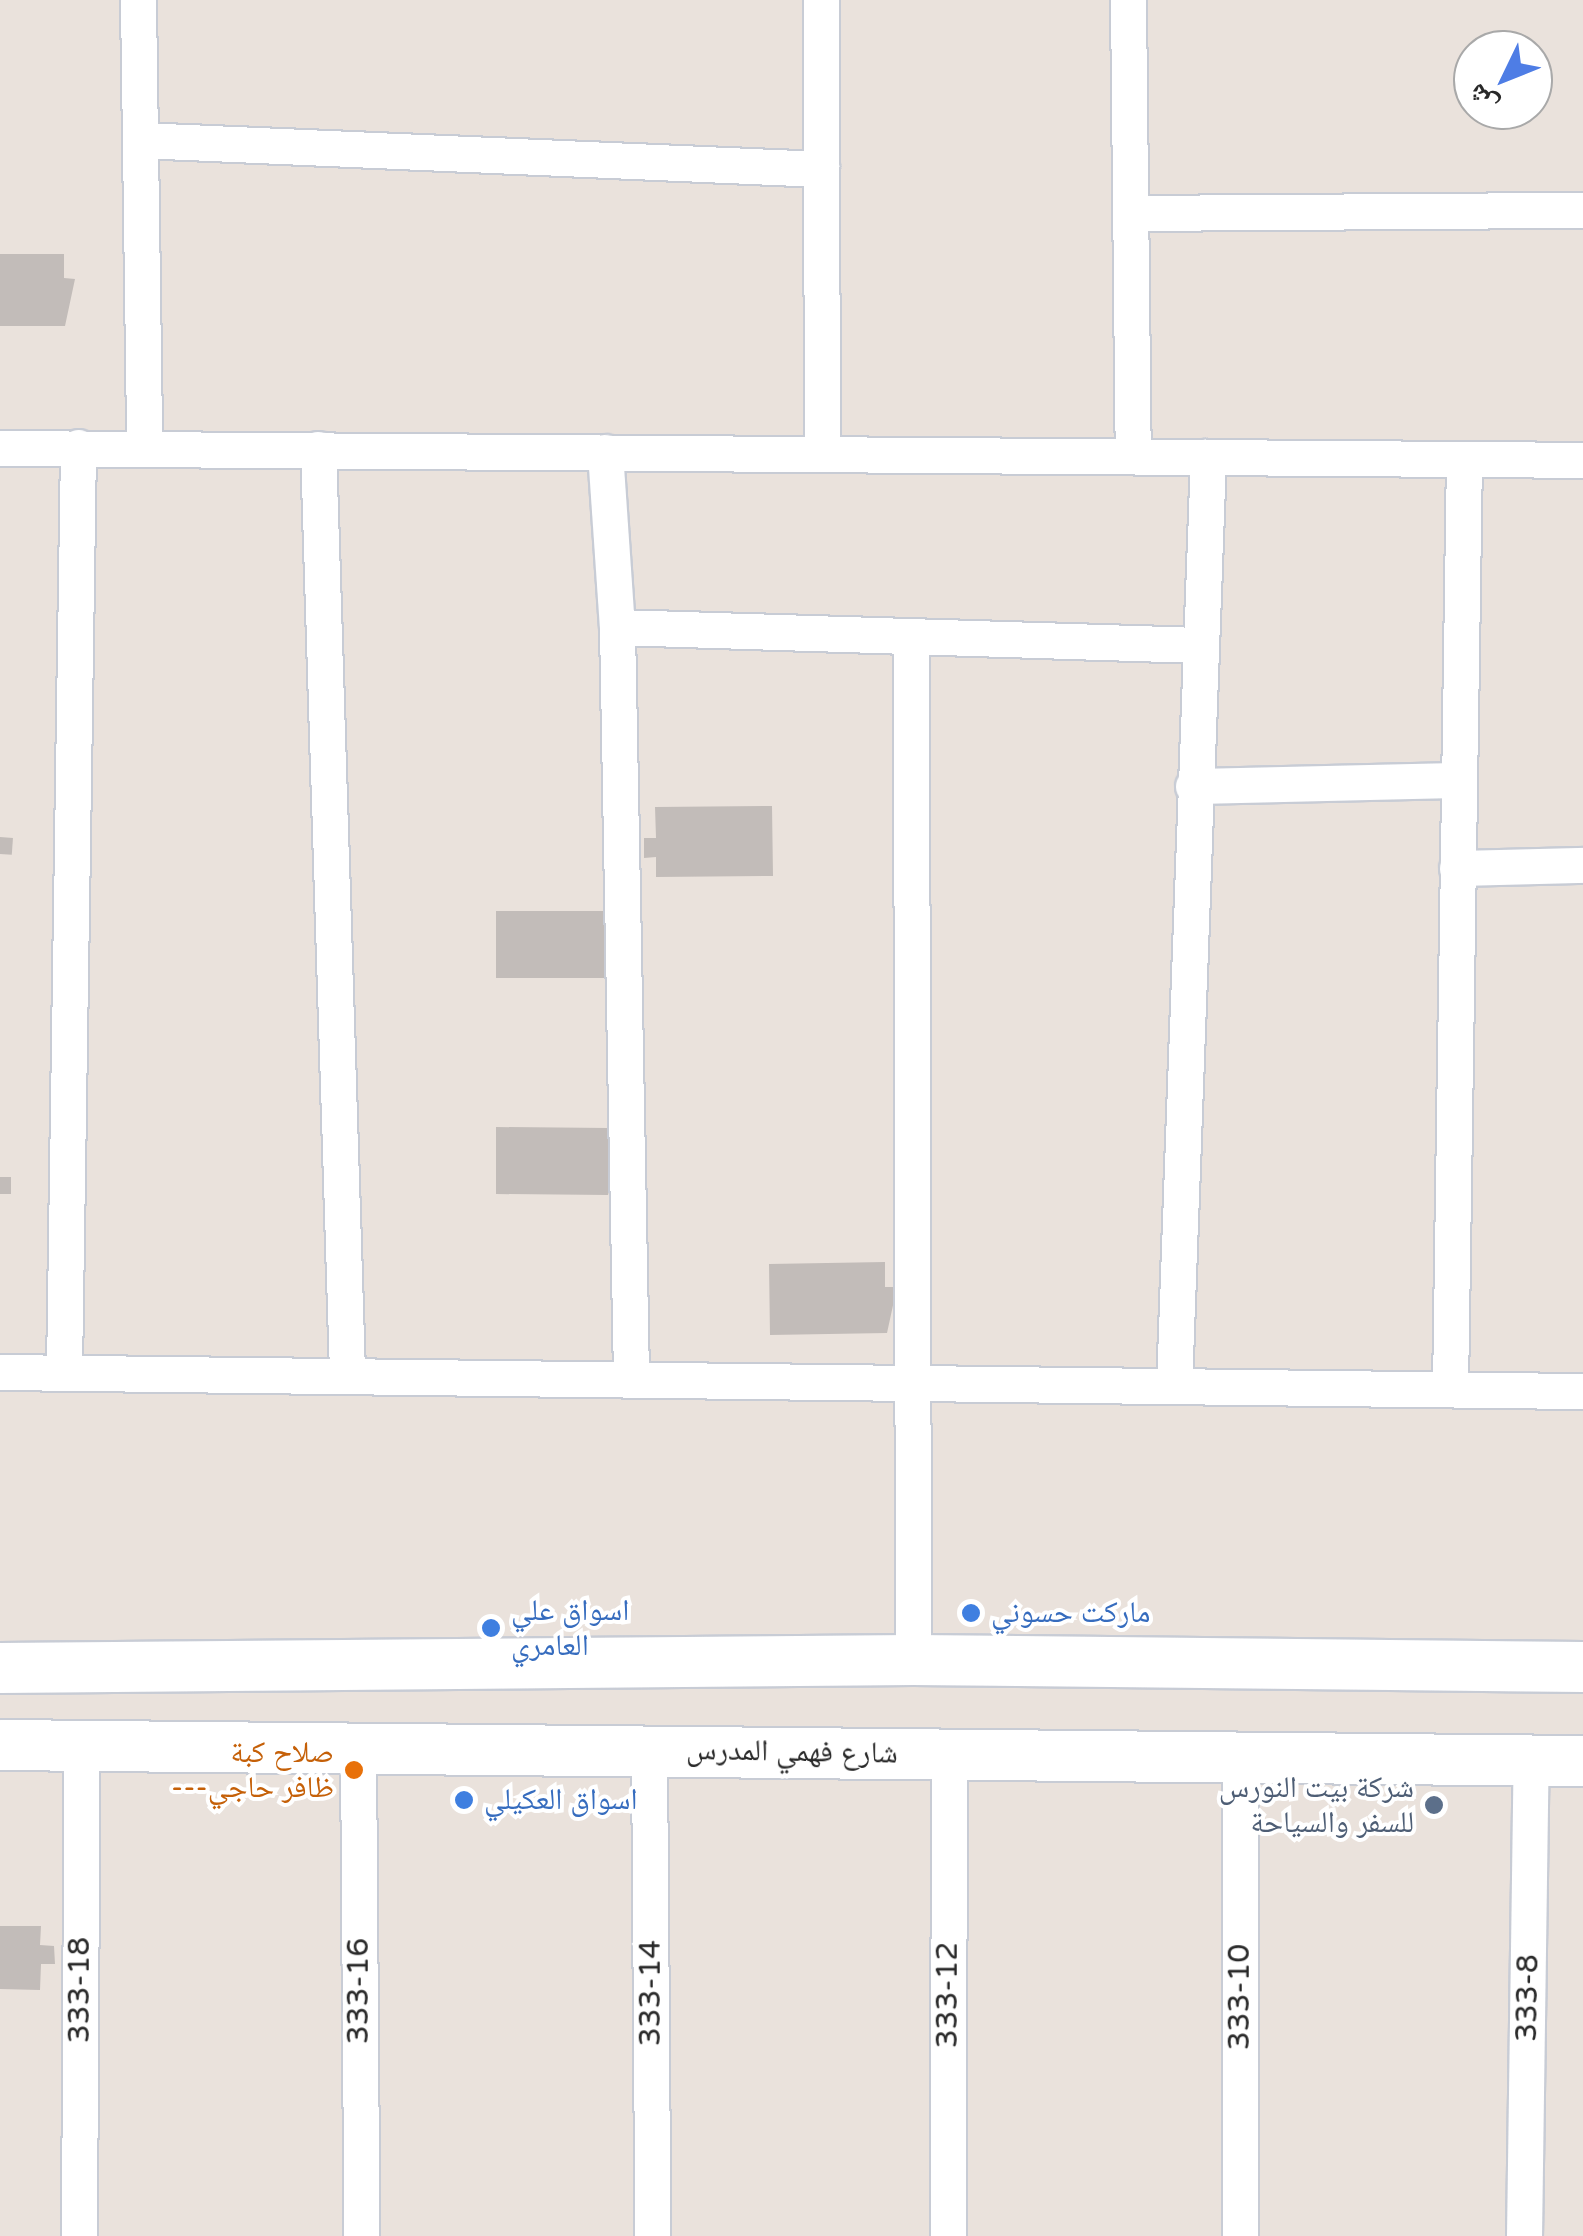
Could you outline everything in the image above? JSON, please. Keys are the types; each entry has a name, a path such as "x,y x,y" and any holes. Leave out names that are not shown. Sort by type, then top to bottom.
{"street":[{"path":"138,0 144,447"},
{"path":"821,0 822,454"},
{"path":"1128,0 1133,456"},
{"path":"140,140 821,170"},
{"path":"1130,214 1583,210"},
{"path":"64,1370 78,447"},
{"path":"0,448 1583,460"},
{"path":"318,449 347,1374"},
{"path":"605,452 617,627 630,1378"},
{"path":"1174,1385 1198,645 1208,457"},
{"path":"1450,1389 1464,459"},
{"path":"617,627 1198,645"},
{"path":"911,638 913,1660"},
{"path":"1193,786 1459,780"},
{"path":"1457,868 1583,865"},
{"path":"0,1372 910,1378 1583,1391"},
{"path":"0,1668 913,1660 1583,1667"},
{"name":"333-18","path":"79,2236 82,1744"},
{"name":"شارع فهمي المدرس","path":"0,1745 1583,1761"},
{"name":"333-16","path":"358,1747 360,2236"},
{"name":"333-14","path":"649,1750 652,2236"},
{"name":"333-12","path":"948,2236 949,1754"},
{"name":"333-10","path":"1240,1758 1240,2236"},
{"name":"333-8","path":"1524,2236 1531,1761"}],"building":[{"path":"0,254 64,254 64,278 75,279 65,326 0,326"},
{"path":"772,806 773,876 656,877 656,857 644,858 644,838 656,838 655,807"},
{"path":"0,837 13,838 12,855 0,854"},
{"path":"496,911 608,911 608,978 496,978"},
{"path":"496,1127 608,1128 608,1150 619,1151 608,1195 496,1194"},
{"path":"0,1177 11,1177 11,1194 0,1194"},
{"path":"885,1262 885,1287 897,1287 887,1333 770,1335 769,1264"},
{"path":"0,1926 41,1926 40,1945 54,1946 55,1964 41,1964 40,1990 0,1989"}],"place":[{"name":"ماركت حسوني","path":"971,1613"},
{"name":"اسواق علي العامري","path":"491,1628"},
{"name":"صلاح كبة ---ظافر حاجي","path":"354,1770"},
{"name":"اسواق العكيلي","path":"464,1800"},
{"name":"شركة بيت النورس للسفر والسياحة","path":"1434,1805"}]}
